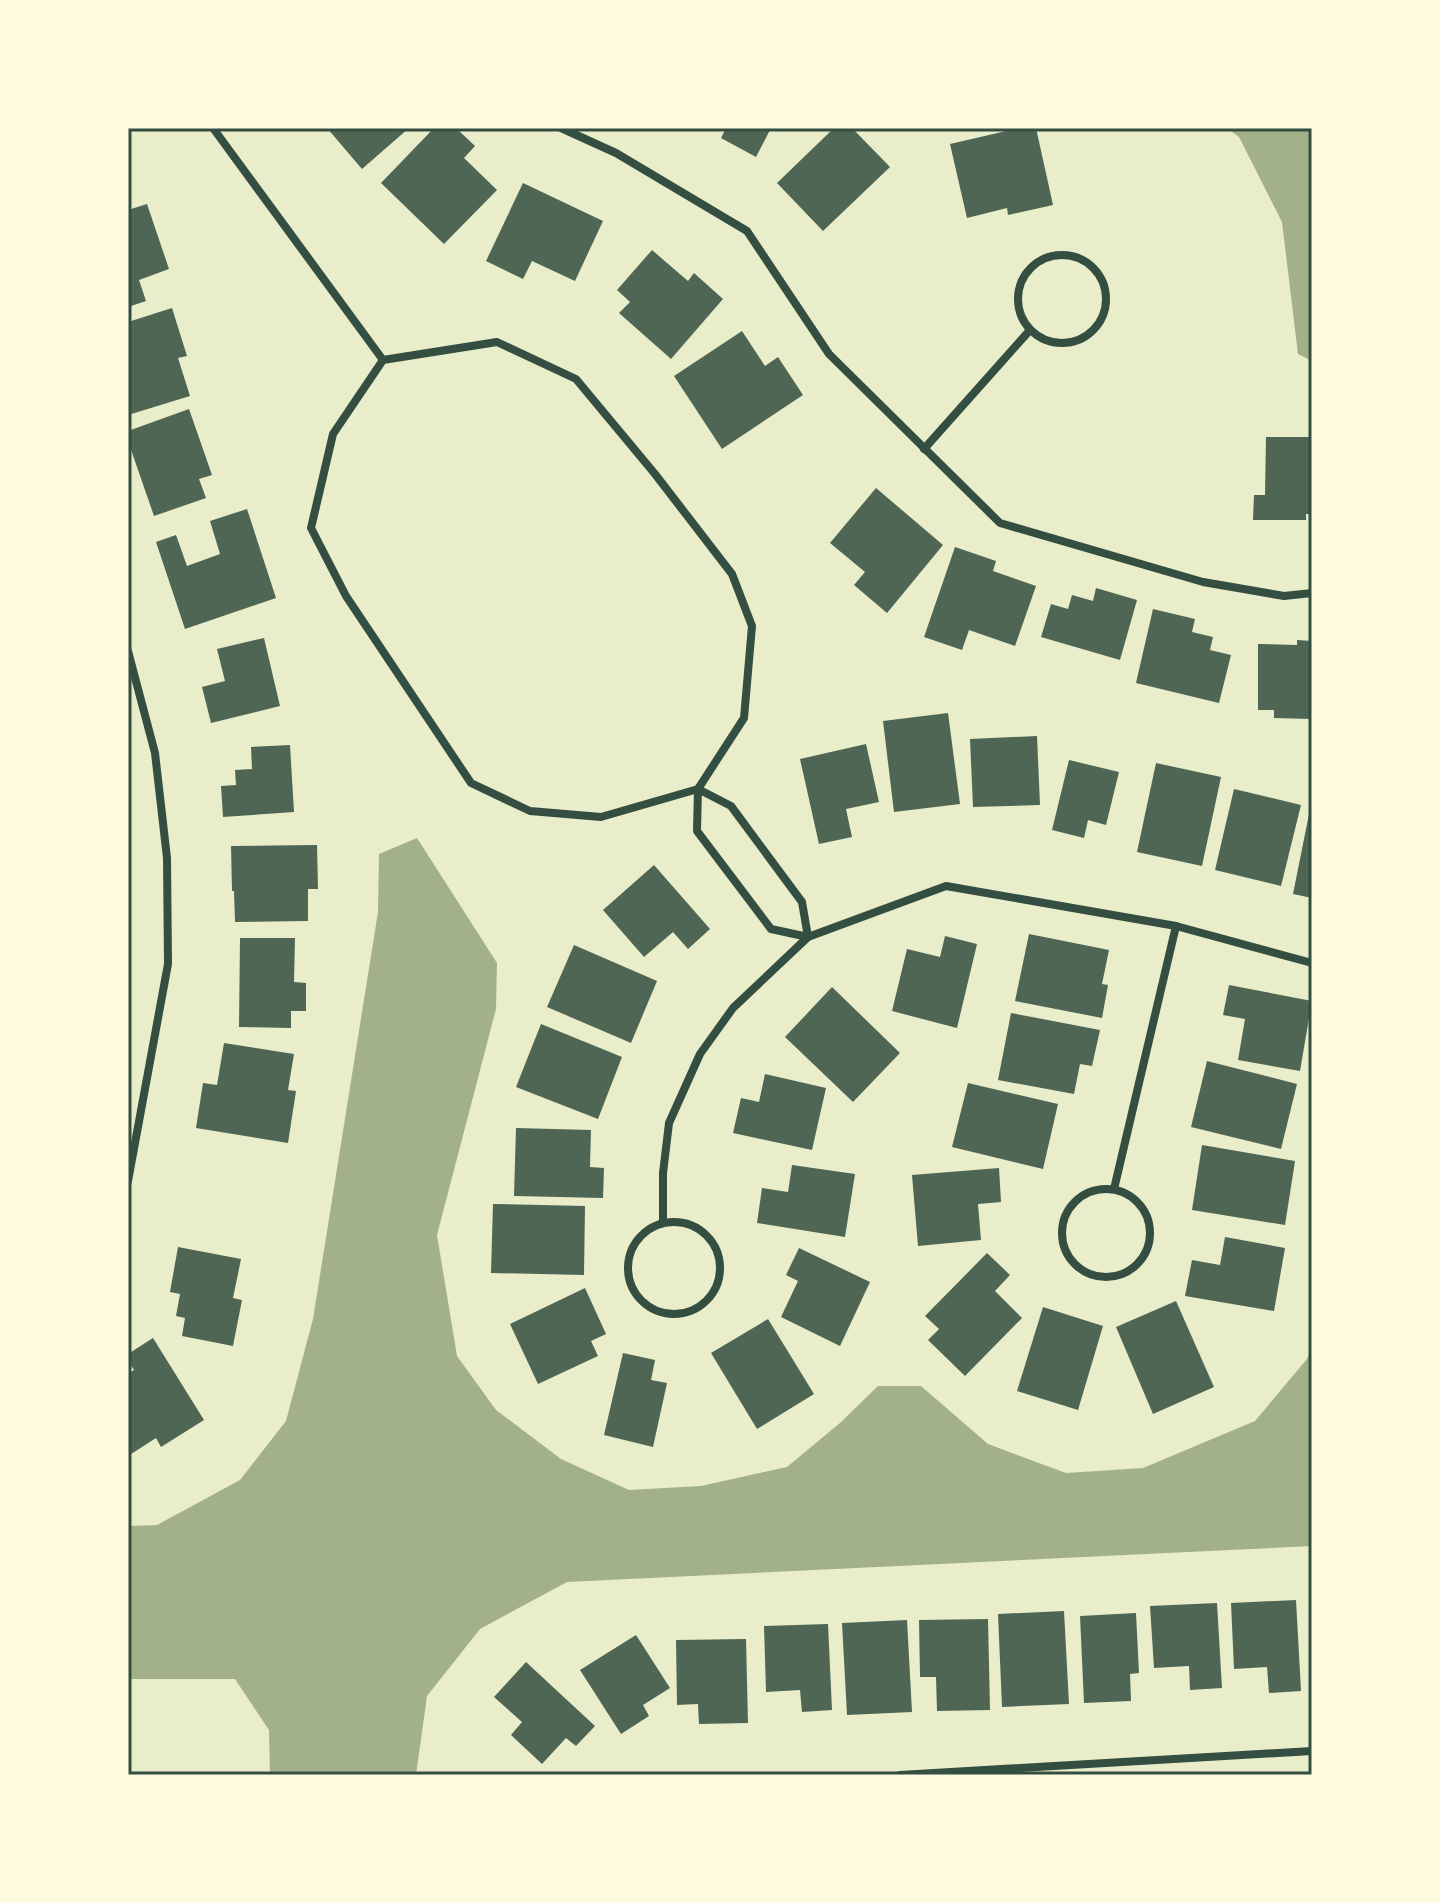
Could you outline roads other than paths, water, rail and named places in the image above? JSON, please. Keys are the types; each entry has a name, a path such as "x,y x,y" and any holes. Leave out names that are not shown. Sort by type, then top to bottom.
{"street":[{"path":"213,128 383,360"},
{"path":"561,128 616,153 747,231 829,354 1000,523 1203,582 1284,596 1312,593"},
{"path":"1072,256 1085,261 1096,271 1104,284 1106,299 1104,314 1097,327 1071,343 1056,344 1041,339 1030,330 1017,305 1023,277 1032,266 1044,258 1072,256"},
{"path":"924,449 1030,330"},
{"path":"808,937 771,929 697,831 698,789 744,718 752,626 732,574 576,379 497,342 383,360 333,434 311,528 346,596 471,783 530,811 601,817 698,789 731,806 802,902 808,937"},
{"path":"128,651 155,753 167,858 168,964 128,1181"},
{"path":"663,1222 663,1173 669,1123 700,1054 733,1008 808,937 946,886 1176,926 1312,963"},
{"path":"1114,1189 1176,926"},
{"path":"1114,1189 1128,1194 1140,1204 1150,1231 1148,1246 1142,1260 1131,1270 1117,1276 1088,1274 1075,1266 1067,1255 1062,1241 1066,1213 1086,1193 1114,1189"},
{"path":"677,1221 704,1232 714,1244 719,1258 720,1272 708,1299 683,1313 668,1314 653,1309 640,1299 629,1278 630,1254 637,1240 648,1229 663,1222 677,1221"},
{"path":"900,1775 1312,1751"}]}
